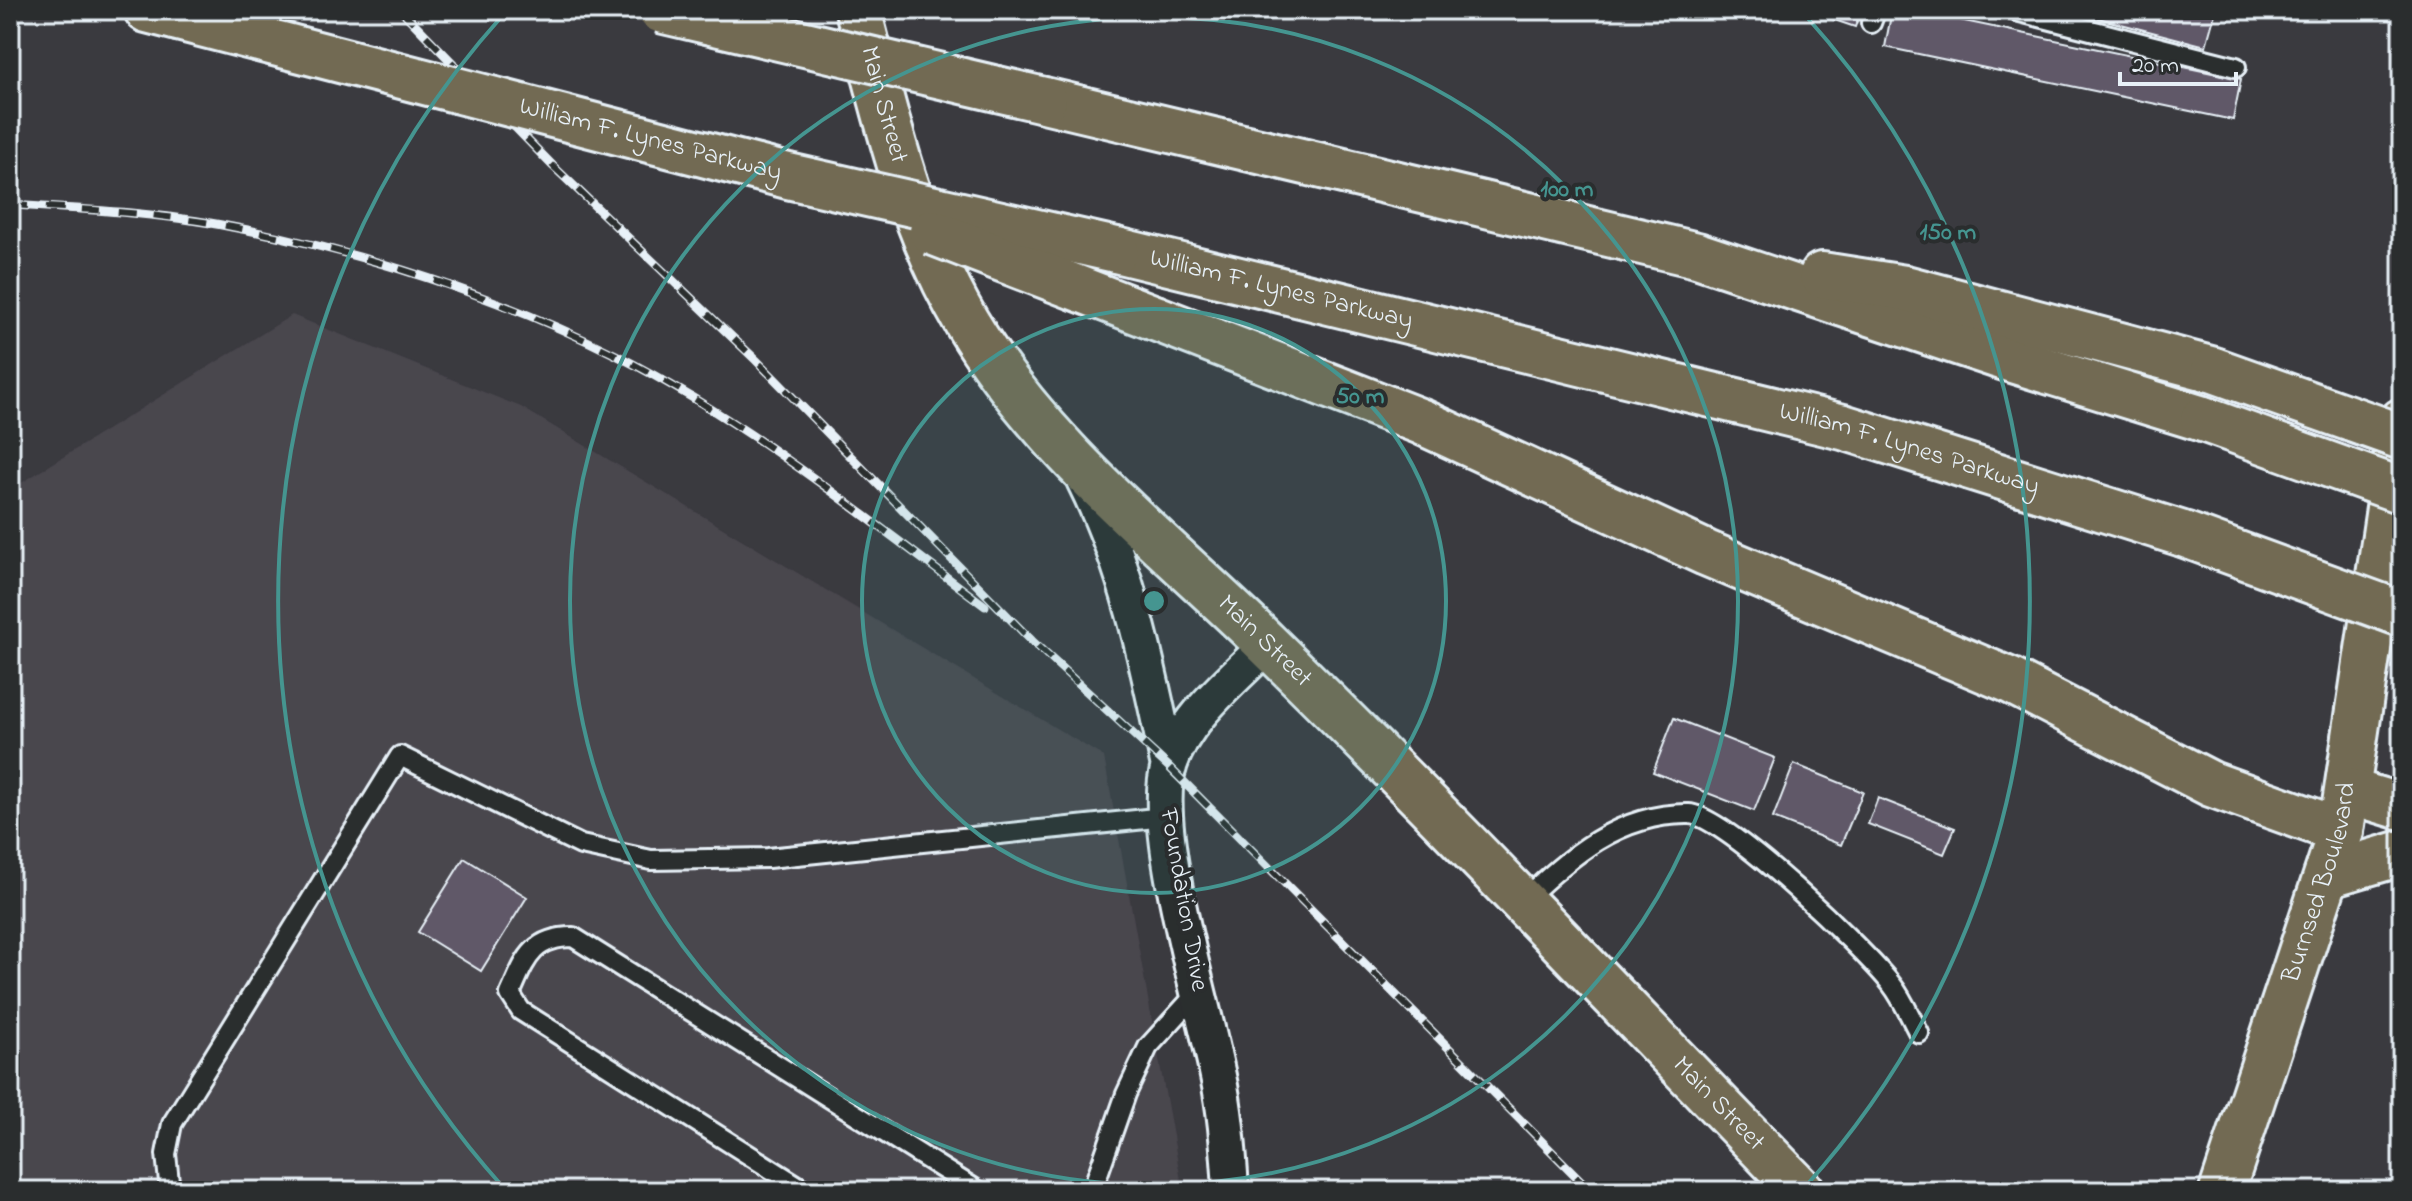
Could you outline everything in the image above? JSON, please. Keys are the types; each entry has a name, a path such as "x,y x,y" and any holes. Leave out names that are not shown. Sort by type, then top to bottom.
{"main road":[{"path":"660,10 1697,255 1905,288 2214,370 2402,437"},
{"name":"William F. Lynes Parkway","path":"163,14 788,176 1116,250 1843,427 2183,534 2402,614"},
{"name":"Main Street","path":"857,17 926,243 976,336 1012,388 1075,462 1268,644 1802,1191"},
{"path":"788,176 1422,422 1706,553 2009,680 2211,784 2345,811 2402,807"},
{"path":"1697,255 1996,355 2203,419 2402,491"},
{"name":"Burnsed Boulevard","path":"2222,1191 2327,875 2345,811 2402,421"},
{"path":"2327,875 2402,853"}],"street":[{"path":"1075,462 1107,526 1130,588 1169,767"},
{"name":"Foundation Drive","path":"1231,1191 1219,1079 1165,817 1164,790 1169,767 1190,726 1268,644"}],"lane":[{"path":"2012,10 2236,67"},
{"path":"170,1191 166,1154 172,1124 400,756 581,845 651,860 768,858 1165,817"},
{"path":"1522,902 1585,846 1643,818 1693,814 1742,844 1837,923 1894,986 1919,1033"},
{"path":"806,1191 521,1011 510,994 530,952 555,937 573,937 978,1191"},
{"path":"1092,1191 1126,1094 1148,1047 1199,991"}],"shaded area":[{"path":"292,315 521,407 1104,757 1183,1191 10,1191 10,490"}],"building":[{"path":"1805,10 1861,10 1855,27"},
{"path":"1892,10 1912,10 2241,79 2233,120 1885,47"},
{"path":"2067,10 2216,10 2206,46"},
{"path":"1674,718 1775,758 1754,811 1653,772"},
{"path":"1794,764 1863,792 1841,845 1773,818"},
{"path":"1878,798 1955,828 1944,854 1868,824"},
{"path":"464,858 527,897 481,971 418,932"}],"railway":[{"path":"401,10 553,166 756,360 1032,641 1169,767 1591,1191"},
{"path":"10,205 177,218 280,237 428,278 525,314 616,355 713,410 806,473 985,606"}]}
